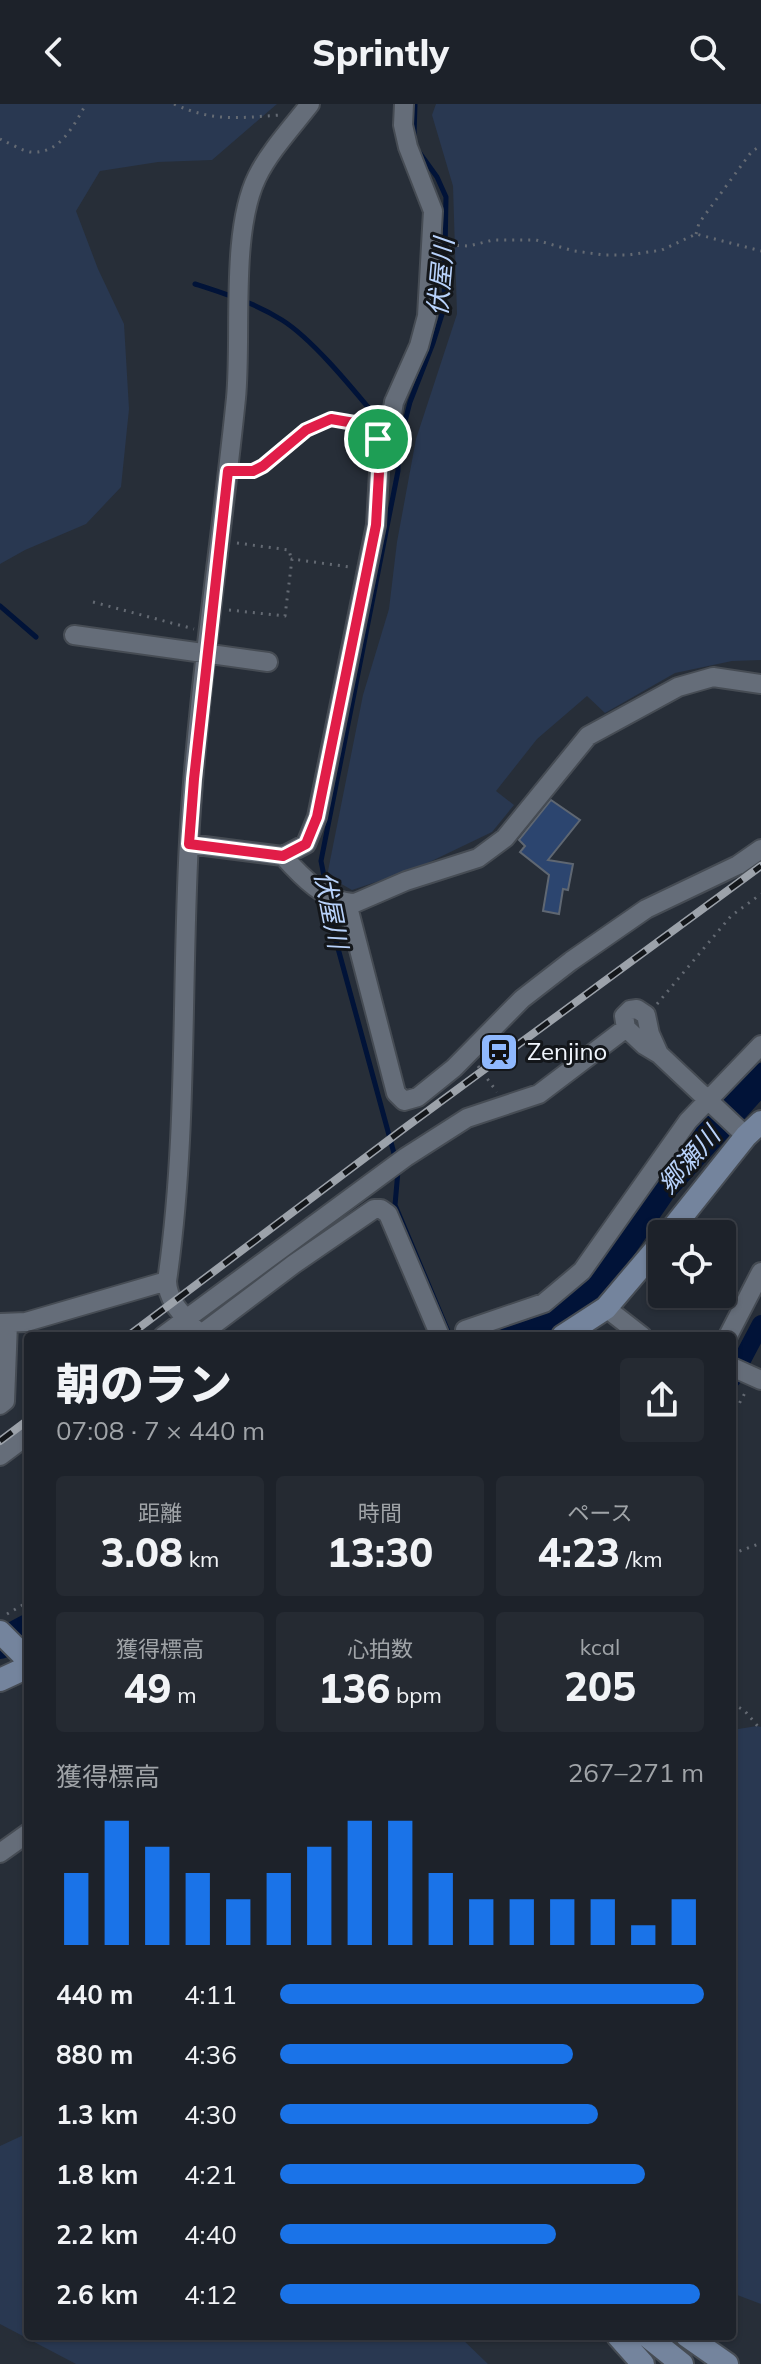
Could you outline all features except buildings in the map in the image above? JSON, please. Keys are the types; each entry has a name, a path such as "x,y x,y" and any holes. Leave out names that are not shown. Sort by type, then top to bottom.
{"main road":[{"path":"679,1220 748,1128"},
{"path":"569,1332 606,1308 648,1258"},
{"path":"0,1632 24,1656"},
{"path":"0,1680 24,1669"},
{"path":"622,2340 643,2364"},
{"path":"652,2340 682,2364"},
{"path":"693,2340 727,2364"}],"street":[{"path":"189,844 283,856 306,844 317,817 376,525 378,439 391,420 394,402 419,346 427,316 433,211 408,147 403,125 404,104"},
{"path":"197,1332 172,1304 167,1281 178,1187 189,844 236,394 242,243 257,177 306,109"},
{"path":"74,635 268,662"},
{"path":"283,856 312,885 347,903 355,903 406,881 478,858 505,838 588,736 678,687 713,677 761,684"},
{"path":"347,903 396,1093 404,1101 418,1097 469,1053 522,999 583,952 646,909 738,865 761,849"},
{"path":"659,1054 646,1015 637,1009 630,1010 624,1016 626,1028 748,1128"},
{"path":"169,1332 406,1157 467,1118 539,1094 626,1028"},
{"path":"465,1330 544,1303 582,1271 626,1206 708,1098 761,1045"},
{"path":"205,1332 294,1264 374,1209 388,1214 438,1332"},
{"path":"730,1332 761,1272"},
{"path":"0,1405 5,1401 4,1323 26,1322 167,1281"},
{"path":"606,1308 637,1332"},
{"path":"736,1369 757,1378"},
{"path":"0,1456 24,1438"},
{"path":"0,1853 24,1836"}],"path":[{"path":"0,139 31,152 48,148 65,140 86,104"},
{"path":"174,104 198,115 229,118 306,109"},
{"path":"696,234 699,223 752,151 761,146"},
{"path":"432,244 469,246 493,240 536,240 574,251 628,255 662,250 696,234 761,251"},
{"path":"228,471 253,471 263,466 306,430 331,419 366,425 378,439"},
{"path":"226,610 285,616 292,559 289,550 234,542"},
{"path":"292,559 366,570"},
{"path":"93,602 210,633"},
{"path":"646,1015 731,916 761,894"},
{"path":"469,1053 506,1104"},
{"path":"736,1552 761,1543"},
{"path":"0,1618 24,1604"},
{"path":"736,1706 744,1710 761,1730"}],"shaded area":[{"path":"0,104 277,104 212,160 158,162 100,171 76,211 98,269 124,324 129,409 121,487 86,524 0,564"},
{"path":"436,104 761,104 761,660 732,661 675,673 605,713 587,696 537,739 496,791 514,805 492,832 415,869 352,890 327,876 363,695 389,609 397,542 416,439 457,314 453,186 432,115"},
{"path":"761,1727 761,2304 736,2295 736,1729"},
{"path":"24,2135 24,2337 0,2324 0,2146"},
{"path":"30,2340 463,2340 488,2364 76,2364"}],"waterway":[{"name":"伏屋川","path":"414,135 415,104"},
{"name":"伏屋川","path":"326,886 321,861 398,471 398,449 410,402 444,308 446,197 437,177 419,152"},
{"path":"195,284 251,304 282,320 308,340 335,368 382,424"},
{"path":"0,606 36,637"},
{"name":"伏屋川","path":"328,900 333,930 395,1157"},
{"name":"郷瀬川","path":"524,1332 552,1320 600,1278 662,1188 761,1078"},
{"name":"伏屋川","path":"398,1171 395,1205 448,1332"},
{"path":"736,1371 761,1324"},
{"name":"郷瀬川","path":"0,1644 24,1631"}],"railway":[{"path":"133,1332 761,866"},
{"path":"0,1441 24,1423"}],"place":[{"name":"Zenjino","path":"499,1052"}],"route":[{"path":"331,419 366,425 378,439 376,525 317,817 306,844 283,856 189,844 228,471 253,471 263,466 306,430 331,419"}]}
